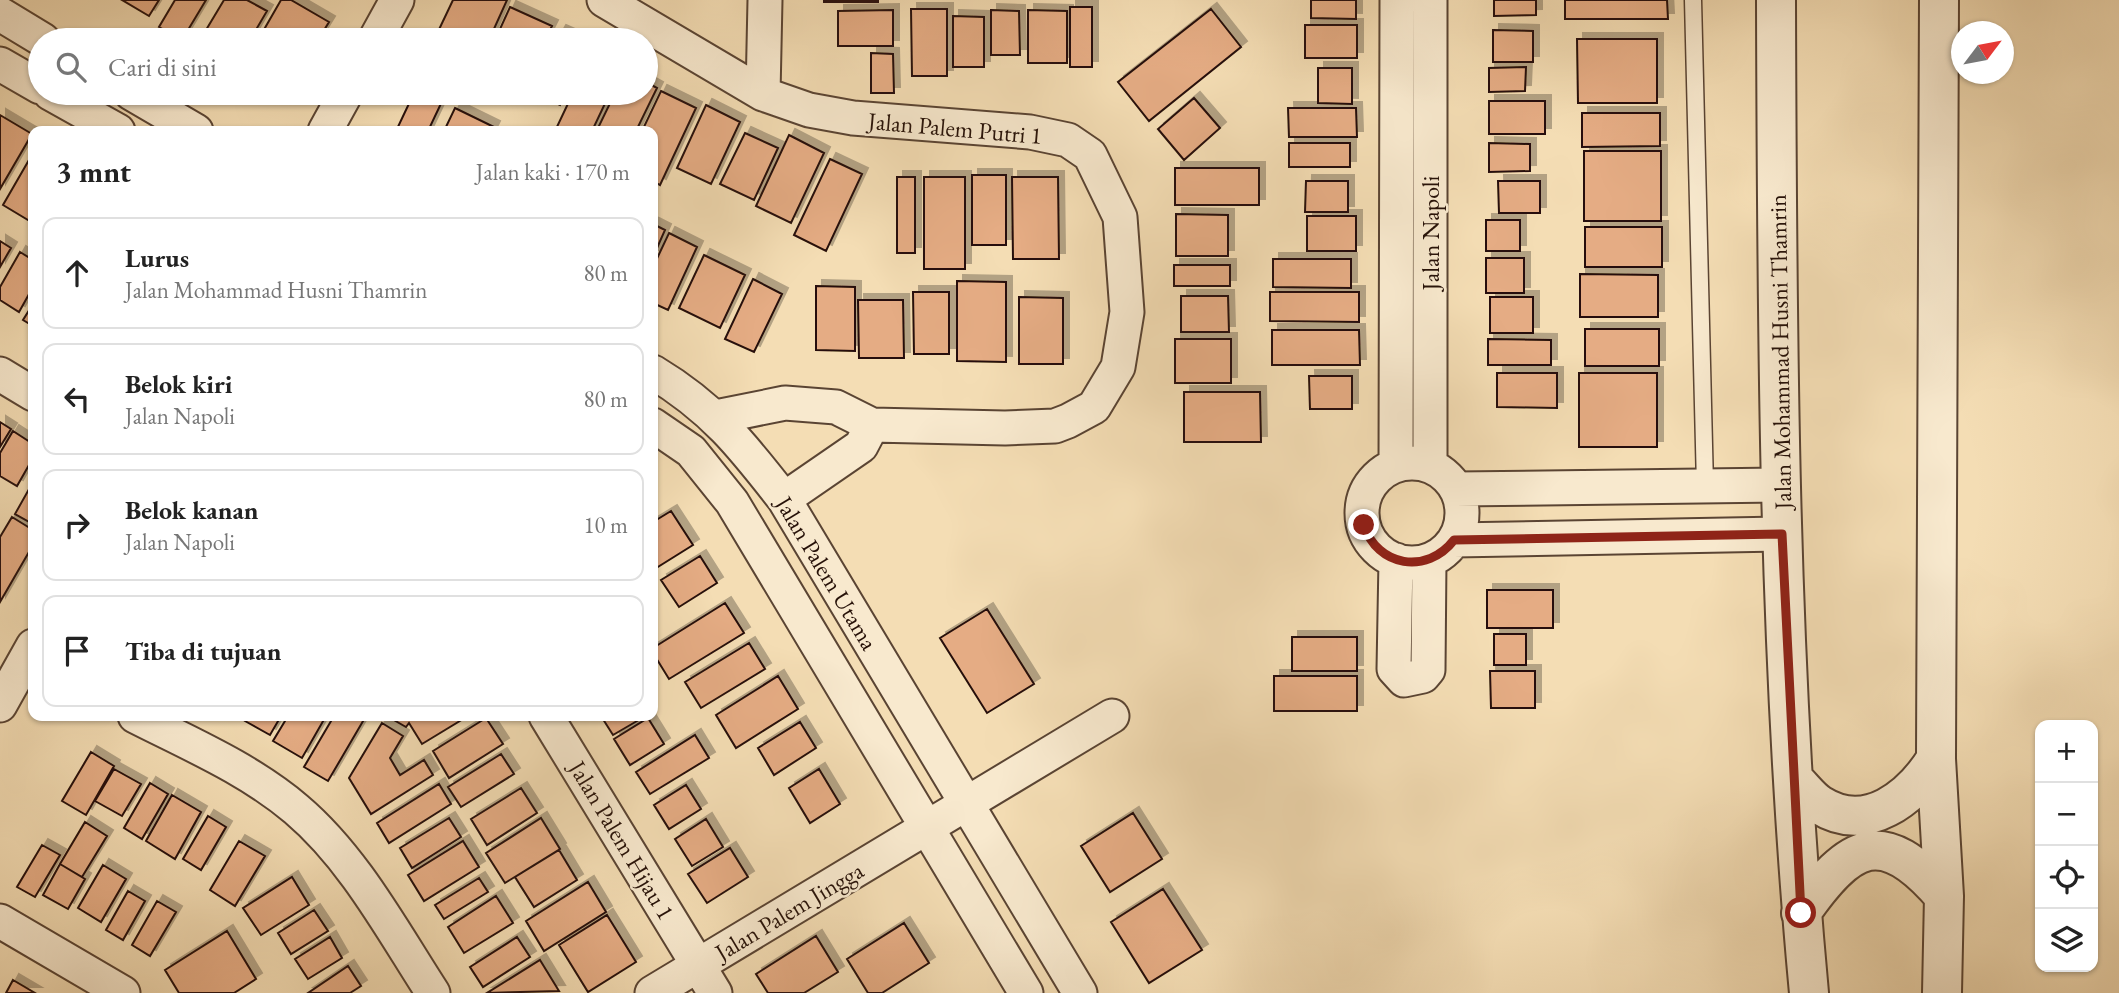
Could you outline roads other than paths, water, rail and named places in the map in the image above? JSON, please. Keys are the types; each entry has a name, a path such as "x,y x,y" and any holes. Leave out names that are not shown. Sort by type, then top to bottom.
{"street":[{"path":"382,28 397,0"},
{"name":"Jalan Palem Putri 1","path":"604,0 651,28"},
{"path":"763,94 765,0"},
{"name":"Jalan Napoli","path":"1396,465 1397,0"},
{"name":"Jalan Napoli","path":"1430,0 1430,466"},
{"name":"Jalan Mohammad Husni Thamrin","path":"1776,0 1782,534 1793,779 1809,993"},
{"path":"1939,0 1936,759 1944,896 1942,993"},
{"path":"0,14 28,31"},
{"name":"Jalan Palem Putri 1","path":"658,32 763,94 809,110 853,118 1030,132 1068,140 1090,155 1120,217 1127,312 1118,367 1094,407 1055,426 872,425 836,407 785,403 716,417"},
{"path":"0,64 28,80"},
{"path":"71,105 109,126"},
{"path":"152,105 187,126"},
{"path":"328,126 339,105"},
{"path":"0,374 28,391"},
{"name":"Jalan Palem Utama","path":"658,376 716,417 759,464 784,499 1080,993"},
{"path":"784,499 861,446 872,425"},
{"name":"Jalan Palem Utama","path":"658,429 691,452 732,502 1026,993"},
{"path":"1396,560 1395,670 1404,680 1423,676 1428,670 1441,550 1462,514 1456,489 1445,475 1430,466 1413,462 1396,465 1375,478 1366,492 1362,508 1364,525 1370,540 1382,552 1396,560 1412,563 1441,550 1782,534"},
{"path":"1456,489 1782,485"},
{"path":"0,705 23,654"},
{"path":"926,829 1112,716"},
{"path":"145,721 237,767 298,810 327,840 364,887 433,993"},
{"name":"Jalan Palem Hijau 1","path":"549,721 706,979"},
{"path":"1793,779 1817,803 1829,810 1848,815 1877,813 1912,792 1936,759"},
{"name":"Jalan Palem Jingga","path":"652,993 706,979 926,829"},
{"path":"1801,913 1836,867 1855,854 1876,850 1902,856 1920,869 1944,896"},
{"path":"0,921 123,993"}],"lane":[{"path":"1693,0 1705,486"}]}
